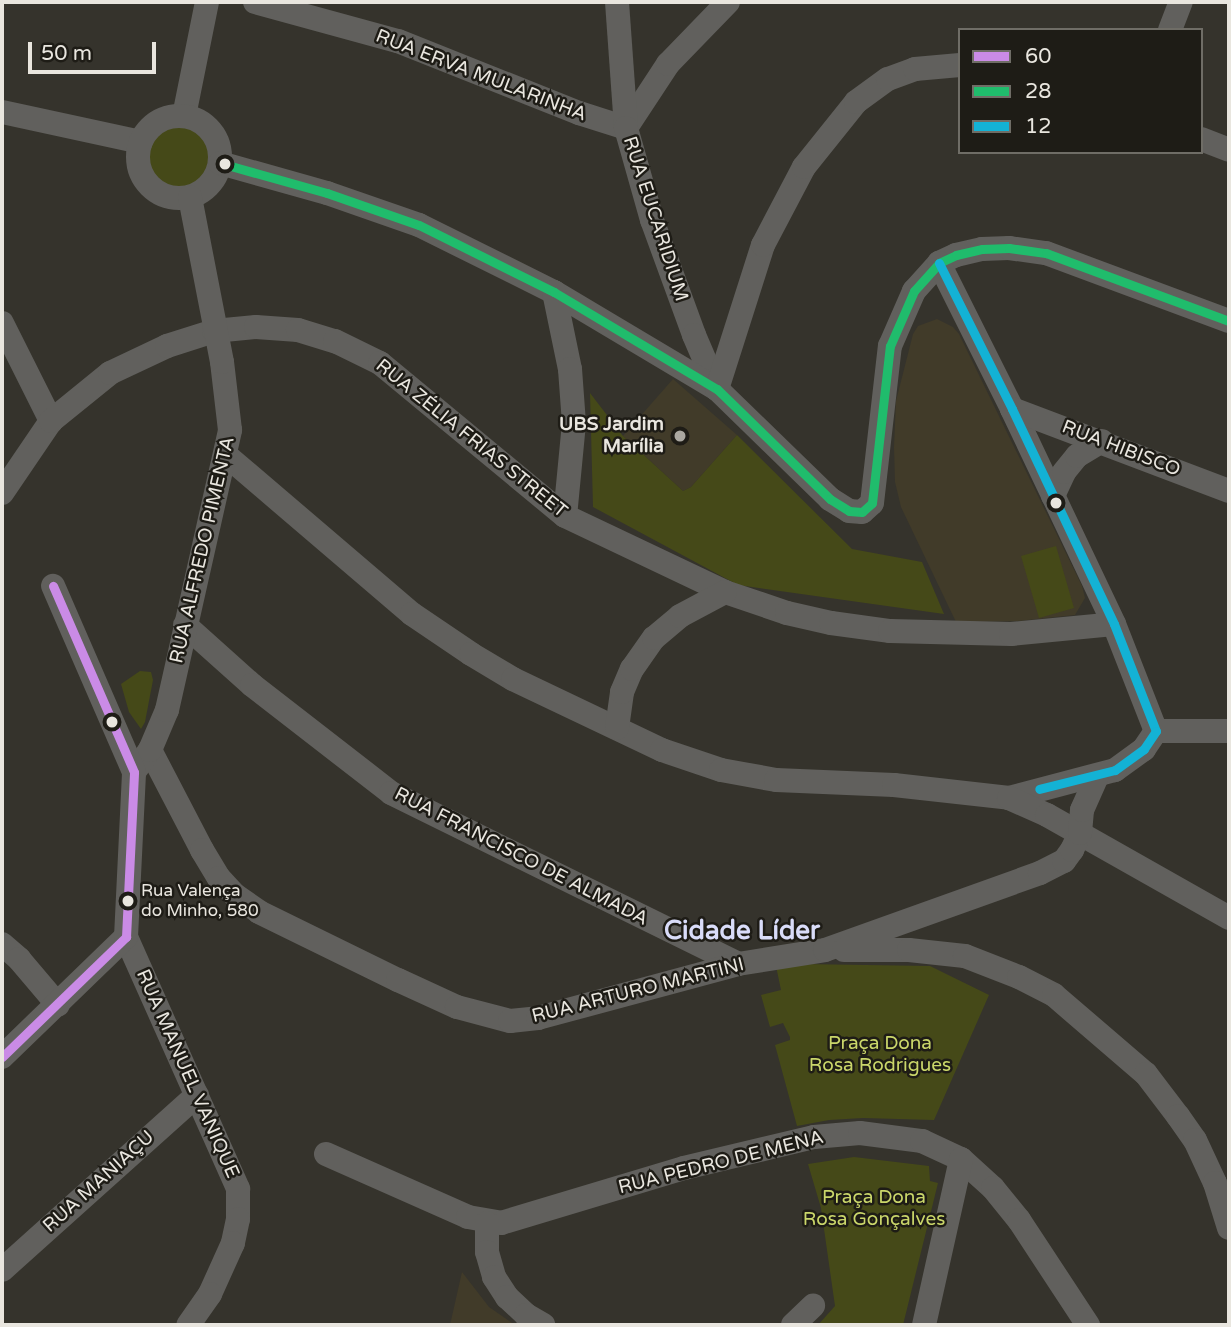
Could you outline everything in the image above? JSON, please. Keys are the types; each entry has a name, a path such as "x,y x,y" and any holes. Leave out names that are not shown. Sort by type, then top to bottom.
{"street":[{"path":"184,116 207,2"},
{"name":"RUA ERVA MULARINHA","path":"255,2 398,41 579,113 626,128"},
{"name":"RUA EUCARIDIUM","path":"617,2 626,128 652,220 694,335 718,389"},
{"path":"626,128 668,64 728,2"},
{"path":"1171,28 1181,2"},
{"path":"718,389 763,245 804,167 856,102 888,79 915,69 958,65"},
{"path":"2,112 141,142"},
{"path":"184,116 207,127 219,150 220,163 210,184 190,197 166,196 145,180 140,168 141,142 158,122 184,116"},
{"path":"1203,140 1229,150"},
{"path":"220,163 327,193 419,225 554,292 718,389 830,499 849,511 869,509 874,494 883,392 891,345 915,291 939,263 956,255 982,249 1009,248 1046,253 1229,321"},
{"name":"RUA ALFREDO PIMENTA","path":"134,772 150,750 167,710 227,456 230,430 227,396 190,197"},
{"path":"939,263 1114,624 1156,731"},
{"path":"554,292 569,369 574,423 565,516"},
{"path":"2,323 51,421"},
{"name":"RUA ZÉLIA FRIAS STREET","path":"2,493 51,421 110,373 167,346 214,331 256,327 298,330 335,341 380,363 565,516 724,592 787,613 831,623 890,631 1011,634 1114,624"},
{"name":"RUA HIBISCO","path":"1012,409 1229,491"},
{"path":"1053,496 1063,472 1077,456 1102,441"},
{"path":"227,456 412,614 513,679 662,750 721,769 776,780 894,785 1009,798 1080,833 1229,918"},
{"path":"2,1057 126,937 134,772 53,586"},
{"path":"617,728 622,692 632,669 654,638 680,616 724,592"},
{"name":"RUA FRANCISCO DE ALMADA","path":"185,625 252,685 391,793 738,964"},
{"path":"1009,798 1097,777 1133,759 1144,749 1156,731"},
{"path":"1156,731 1229,731"},
{"name":"RUA ARTURO MARTINI","path":"150,750 202,850 219,878 234,895 259,912 457,1007 510,1021 538,1018 738,964 825,950 1040,873 1064,861 1080,833"},
{"path":"1080,833 1082,810 1097,777"},
{"path":"1204,906 1229,935"},
{"name":"RUA MANUEL VANIQUE","path":"126,937 238,1189 238,1219 223,1269 188,1325"},
{"path":"2,944 58,1005"},
{"path":"825,950 909,950 965,956 1019,977 1054,995 1146,1074 1178,1116 1195,1140 1215,1183 1229,1228"},
{"name":"RUA MANIAÇU","path":"2,1270 197,1095"},
{"name":"RUA PEDRO DE MENA","path":"326,1154 487,1223 523,1218 684,1168 814,1137 860,1133 893,1135 922,1141 961,1159 993,1188 1019,1220 1088,1325"},
{"path":"924,1325 961,1159"},
{"path":"487,1223 488,1252 494,1277 507,1297 526,1315 543,1325"},
{"path":"793,1325 813,1306"}],"shaded area":[{"path":"937,319 953,327 959,334 1082,586 1085,598 1075,615 1018,621 956,622 901,507 895,482 896,401 913,334 918,326"},
{"name":"UBS Jardim Marília","path":"673,379 737,435 691,487 683,491 623,436"},
{"path":"462,1272 489,1307 515,1325 450,1325"}],"green space":[{"path":"186,123 207,138 213,150 211,170 203,181 186,191 172,191 155,181 147,170 145,150 155,133 166,125"},
{"path":"590,393 623,436 683,491 691,487 737,435 852,549 922,562 944,614 738,585 593,507"},
{"path":"1056,546 1074,608 1039,618 1021,556"},
{"path":"140,671 151,672 153,680 145,722 141,729 129,712 121,684"},
{"name":"Praça Dona Rosa Rodrigues","path":"776,966 930,966 989,995 934,1120 863,1118 829,1120 797,1126 775,1045 790,1040 790,1037 783,1023 770,1027 761,995 781,990"},
{"name":"Praça Dona Rosa Gonçalves","path":"854,1157 929,1166 930,1181 938,1183 903,1325 818,1325 835,1306 821,1208 808,1164"}],"transit line":[{"name":"28","path":"220,163 327,193 419,225 554,292 717,389 830,499 849,511 862,512 872,503 890,346 914,291 939,263 956,255 982,249 1009,248 1046,253 1229,321"},
{"name":"12","path":"939,263 1114,624 1156,731 1144,749 1115,770 1039,789"},
{"name":"60","path":"2,1057 126,937 134,772 53,586"}],"place":[{"name":"UBS Jardim Marília","path":"680,436"},
{"name":"Rua Valença do Minho, 580","path":"128,901"}],"district":[{"name":"Cidade Líder","path":"742,931"}]}
